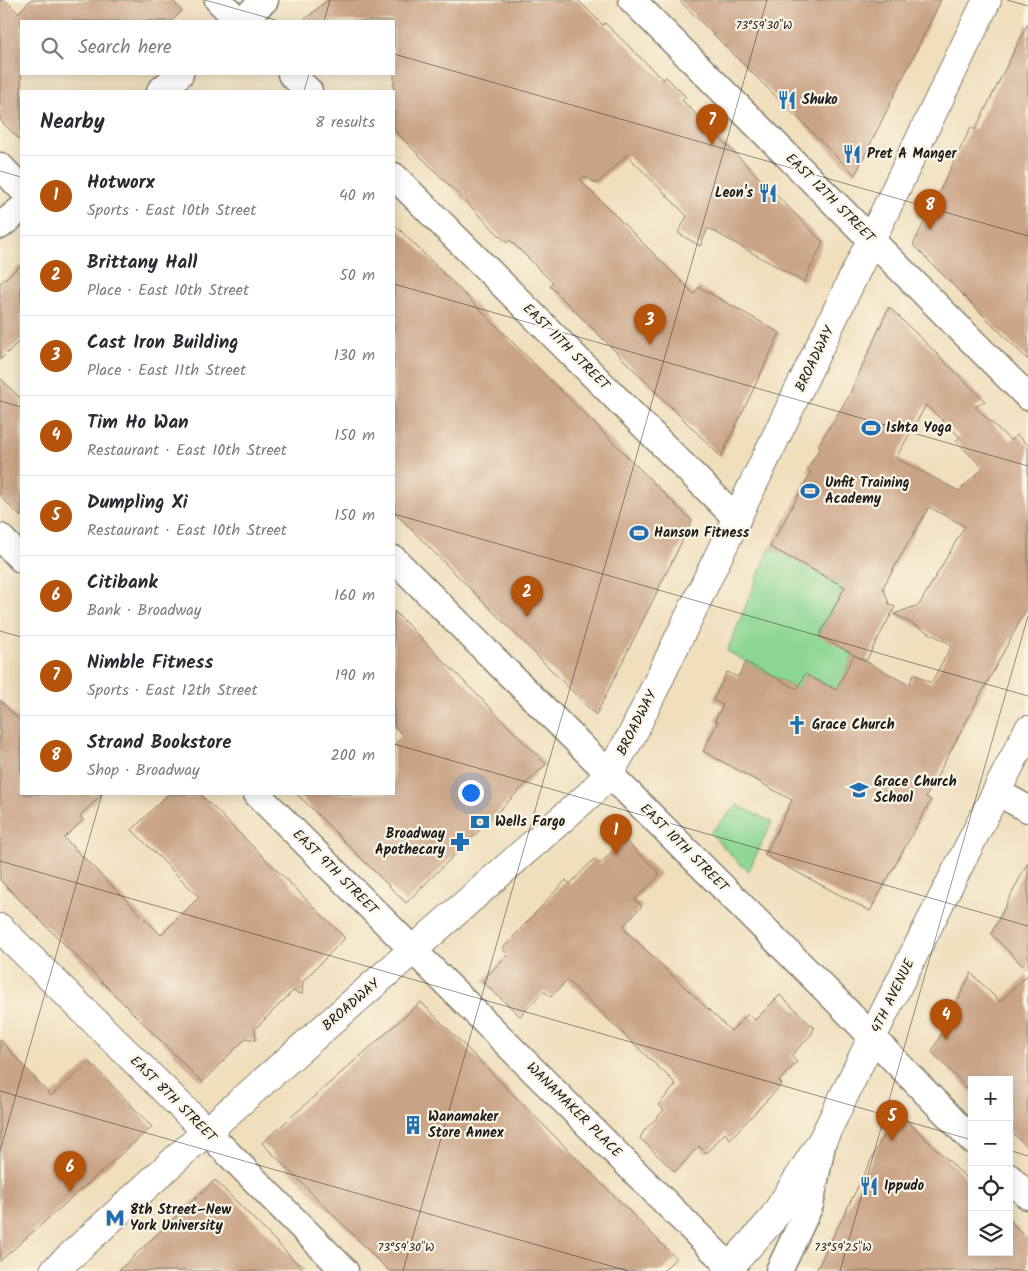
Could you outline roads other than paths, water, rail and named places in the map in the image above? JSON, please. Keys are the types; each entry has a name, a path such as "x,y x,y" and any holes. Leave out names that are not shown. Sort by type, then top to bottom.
{"main road":[{"name":"BROADWAY","path":"54,1271 207,1132 590,794 609,774 634,733 987,0"},
{"name":"4TH AVENUE","path":"823,1139 1028,730"},
{"name":"EAST 8TH STREET","path":"0,929 207,1132"},
{"path":"730,1270 781,1207 823,1139"}],"street":[{"path":"218,0 239,20"},
{"path":"241,20 265,0"},
{"name":"EAST 12TH STREET","path":"632,0 1028,397"},
{"path":"161,90 179,75"},
{"path":"292,75 308,90"},
{"path":"0,166 20,187"},
{"name":"EAST 11TH STREET","path":"395,177 737,519"},
{"path":"0,226 20,209"},
{"path":"0,538 20,558"},
{"name":"EAST 10TH STREET","path":"395,560 968,1136"},
{"path":"996,792 1028,809"},
{"name":"EAST 9TH STREET","path":"258,795 414,950"},
{"name":"WANAMAKER PLACE","path":"414,950 730,1270"},
{"name":"EAST 8TH STREET","path":"207,1132 345,1271"},
{"name":"4TH AVENUE","path":"779,1271 810,1205 823,1139"},
{"path":"1013,1181 1028,1196"}],"place":[{"name":"Shuko","path":"787,100"},
{"name":"Nimble Fitness","path":"712,145"},
{"name":"Pret A Manger","path":"852,154"},
{"name":"Leon's","path":"768,193"},
{"name":"Strand Bookstore","path":"930,230"},
{"name":"Cast Iron Building","path":"650,345"},
{"name":"Ishta Yoga","path":"871,428"},
{"name":"Unfit Training Academy","path":"810,491"},
{"name":"Hanson Fitness","path":"639,533"},
{"name":"Brittany Hall","path":"527,617"},
{"name":"Grace Church","path":"797,725"},
{"name":"Grace Church School","path":"859,790"},
{"name":"Wells Fargo","path":"480,822"},
{"name":"Broadway Apothecary","path":"460,842"},
{"name":"Hotworx","path":"616,855"},
{"name":"Tim Ho Wan","path":"946,1040"},
{"name":"Wanamaker Store Annex","path":"413,1125"},
{"name":"Dumpling Xi","path":"892,1141"},
{"name":"Ippudo","path":"869,1186"},
{"name":"Citibank","path":"70,1192"},
{"name":"8th Street–New York University","path":"115,1218"}]}
